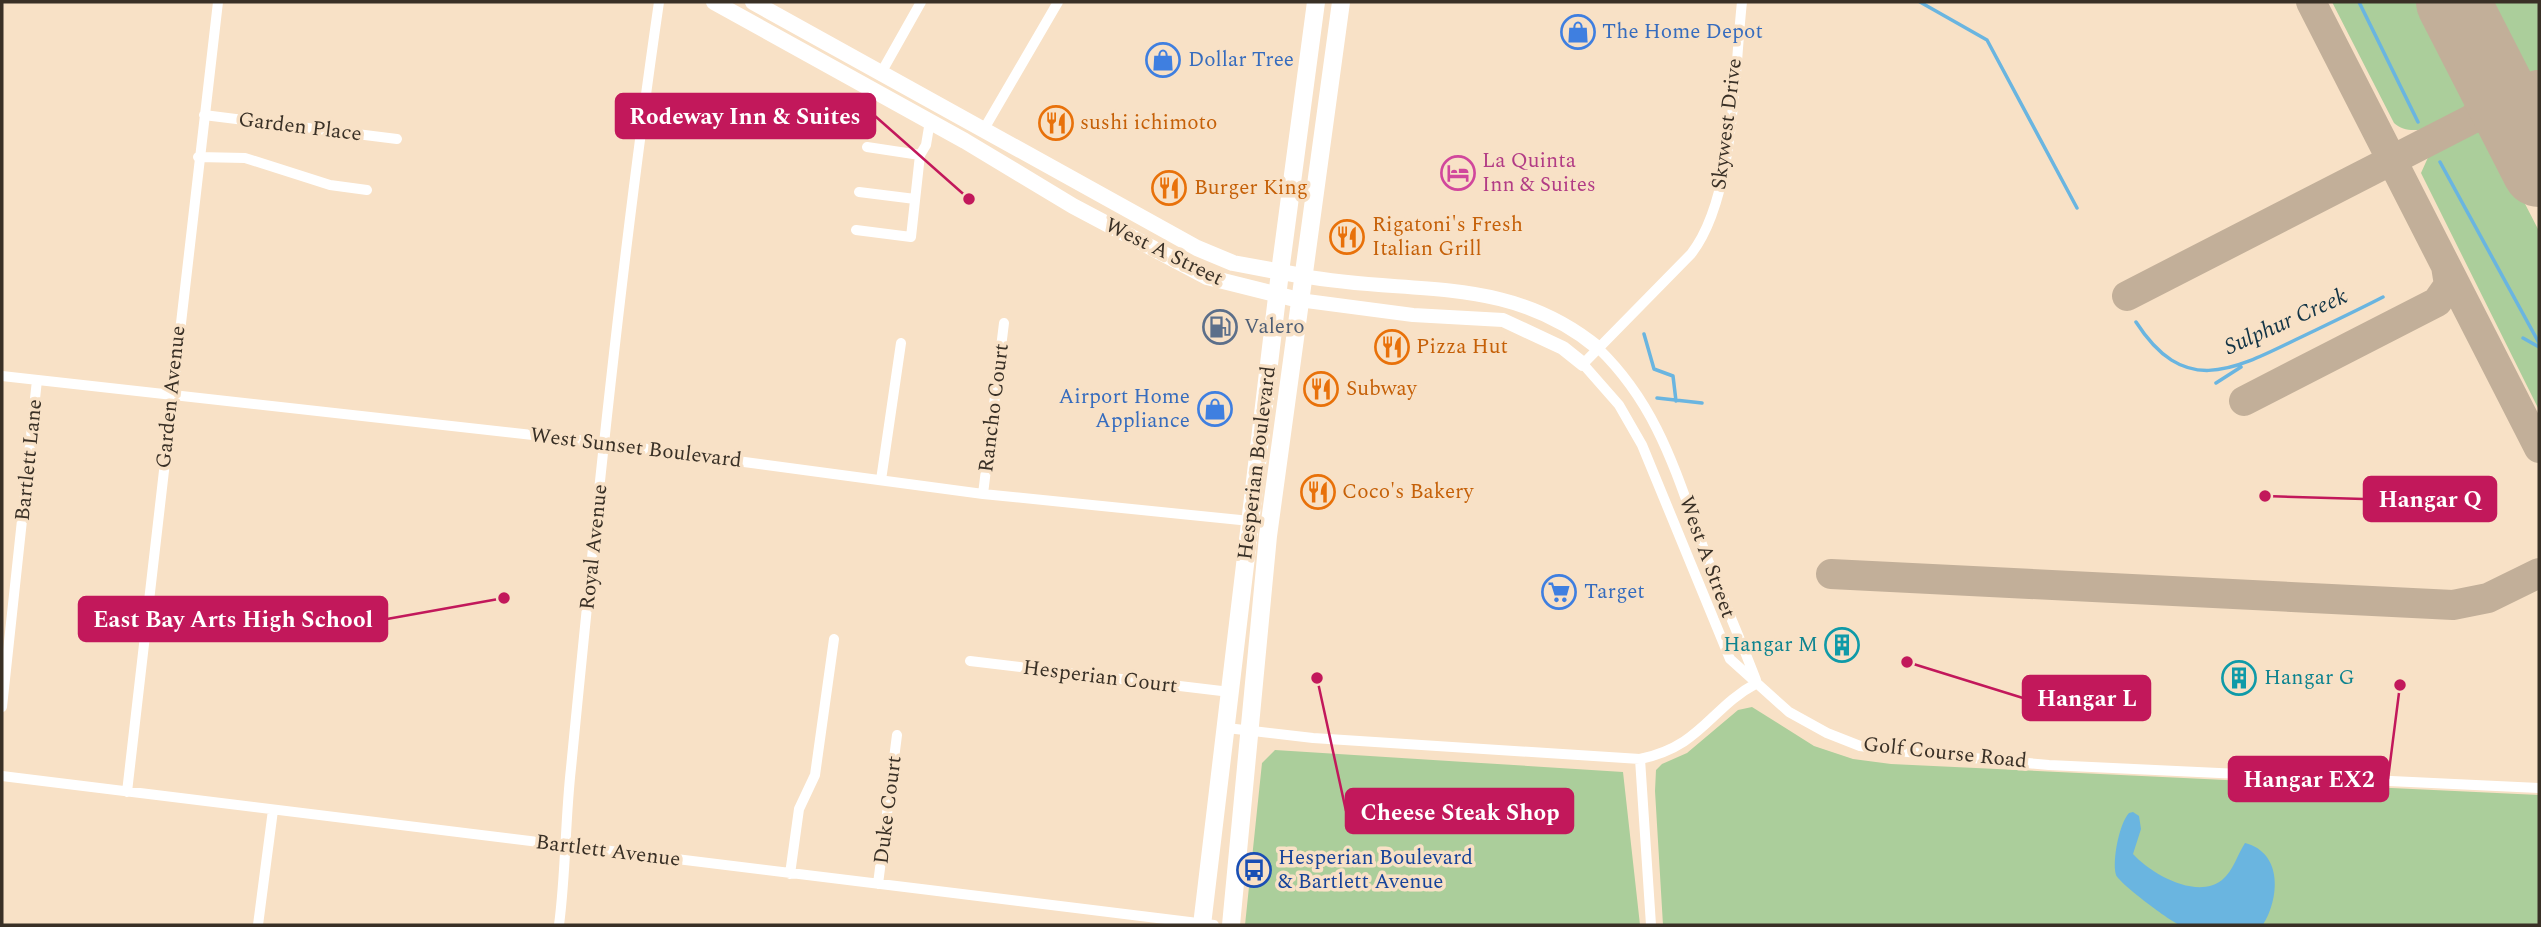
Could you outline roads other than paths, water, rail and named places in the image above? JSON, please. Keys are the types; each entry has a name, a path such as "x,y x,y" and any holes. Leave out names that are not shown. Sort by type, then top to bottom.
{"main road":[{"name":"West A Street","path":"714,2 930,121 1073,206 1207,277 1299,300"},
{"name":"West A Street","path":"753,2 1217,257 1303,276"},
{"name":"Hesperian Boulevard","path":"1206,925 1250,521 1316,2"},
{"name":"Hesperian Boulevard","path":"1231,925 1270,523 1341,2"},
{"path":"965,141 984,129"},
{"path":"1073,206 1104,196"}],"street":[{"name":"Garden Avenue","path":"127,792 198,157 218,2"},
{"name":"Royal Avenue","path":"559,925 572,756 659,2"},
{"path":"881,73 921,2"},
{"path":"984,129 1058,2"},
{"name":"Skywest Drive","path":"1583,364 1690,254 1703,237 1713,215 1723,178 1742,2"},
{"name":"Garden Place","path":"204,115 397,139"},
{"path":"856,230 911,237 920,155 926,145 930,121"},
{"path":"867,147 920,155"},
{"path":"198,157 245,158 330,185 367,190"},
{"path":"859,192 915,199"},
{"name":"West A Street","path":"1303,276 1503,298 1552,316 1598,348 1634,387 1661,432 1732,626 1757,683"},
{"name":"West A Street","path":"1299,300 1413,315 1503,320 1563,348 1583,364 1619,405 1630,424 1676,525 1717,634 1730,659 1757,683"},
{"name":"Rancho Court","path":"983,494 1004,323"},
{"path":"881,480 901,343"},
{"name":"West Sunset Boulevard","path":"2,376 606,444 983,494 1270,523"},
{"name":"Bartlett Lane","path":"2,707 37,380"},
{"path":"790,874 799,808 815,775 834,639"},
{"name":"Hesperian Court","path":"970,662 1230,692"},
{"path":"1227,728 1250,732 1640,759 1664,754 1684,744 1757,683"},
{"name":"Golf Course Road","path":"1757,683 1789,712 1827,733 1860,746 1917,754 2049,765 2539,788"},
{"name":"Duke Court","path":"878,884 897,735"},
{"path":"1640,759 1651,925"},
{"name":"Bartlett Avenue","path":"2,776 1206,925"},
{"path":"258,925 273,810"}],"water":[{"path":"2133,812 2139,816 2141,829 2133,854 2162,876 2188,886 2212,885 2222,880 2245,843 2258,848 2267,857 2275,878 2272,903 2263,925 2180,925 2126,886 2116,875 2116,852 2122,825 2129,813"}],"waterway":[{"name":"Sulphur Creek","path":"1920,2 1987,40 2077,208"},
{"path":"2359,2 2418,122"},
{"path":"2440,162 2539,343"},
{"name":"Sulphur Creek","path":"2136,322 2154,345 2172,360 2190,368 2229,368 2271,351 2383,297"},
{"path":"1644,334 1654,369 1673,376 1676,401"},
{"name":"Sulphur Creek","path":"2523,338 2539,347"},
{"path":"2216,383 2241,367"},
{"path":"1657,398 1702,403"}],"place":[{"name":"The Home Depot","path":"1578,32"},
{"name":"Dollar Tree","path":"1163,60"},
{"name":"sushi ichimoto","path":"1056,123"},
{"name":"La Quinta Inn & Suites","path":"1458,173"},
{"name":"Burger King","path":"1169,188"},
{"name":"Rodeway Inn & Suites","path":"969,199"},
{"name":"Rigatoni's Fresh Italian Grill","path":"1347,237"},
{"name":"Valero","path":"1220,327"},
{"name":"Pizza Hut","path":"1392,347"},
{"name":"Subway","path":"1321,389"},
{"name":"Airport Home Appliance","path":"1215,409"},
{"name":"Coco's Bakery","path":"1318,492"},
{"name":"Hangar Q","path":"2265,496"},
{"name":"Target","path":"1559,592"},
{"name":"East Bay Arts High School","path":"504,598"},
{"name":"Hangar M","path":"1842,645"},
{"name":"Hangar L","path":"1907,662"},
{"name":"Cheese Steak Shop","path":"1317,678"},
{"name":"Hangar G","path":"2239,678"},
{"name":"Hangar EX2","path":"2400,685"},
{"name":"Hesperian Boulevard & Bartlett Avenue","path":"1254,870"}]}
